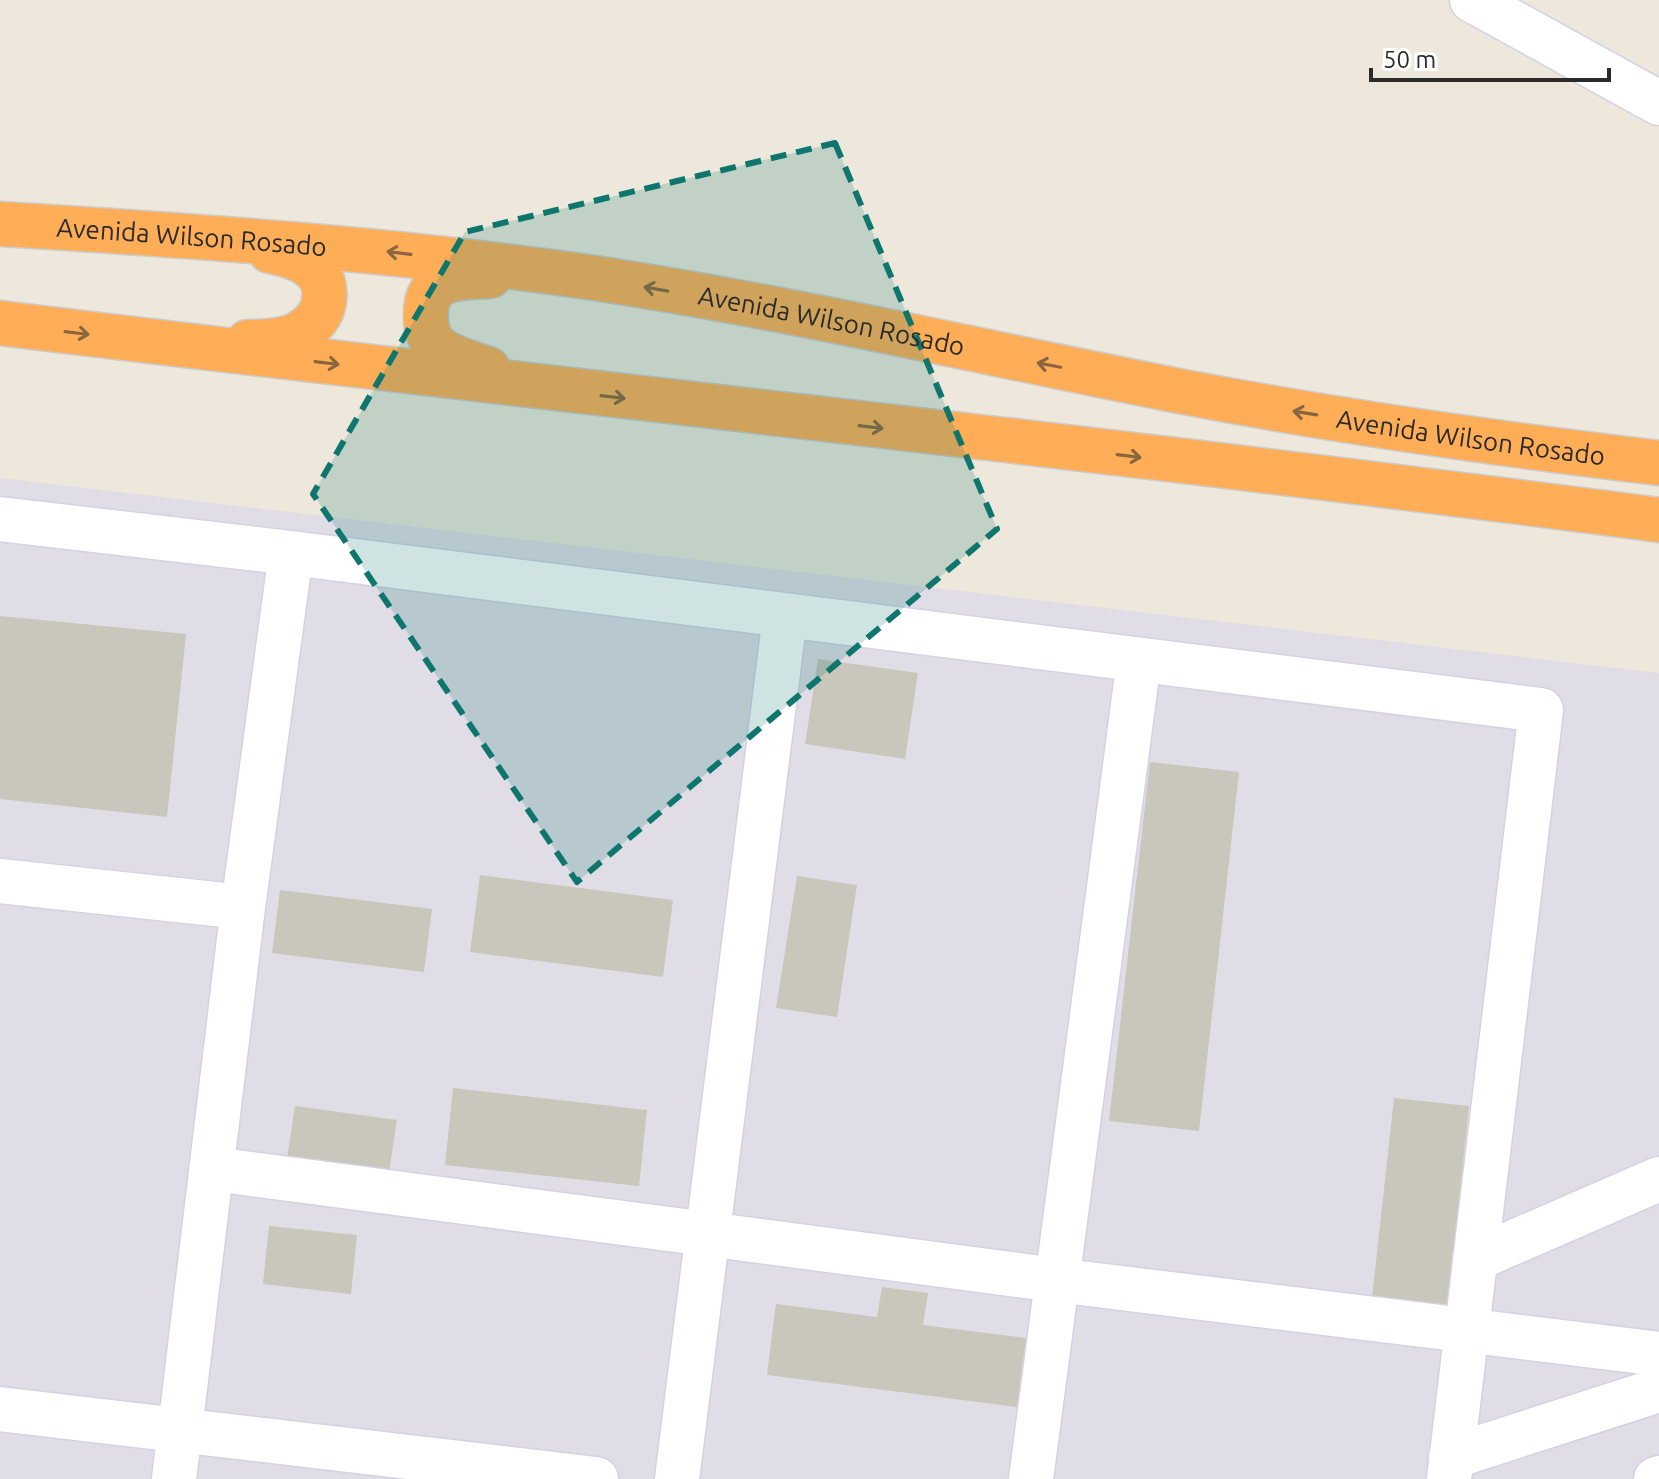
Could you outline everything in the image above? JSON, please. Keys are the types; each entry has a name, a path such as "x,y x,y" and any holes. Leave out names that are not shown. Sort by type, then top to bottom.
{"highway":[{"name":"Avenida Wilson Rosado","path":"0,224 354,248 576,276 773,310 1299,413 1659,463"},
{"path":"166,343 257,342 296,335 310,326 321,312 326,295 323,277 300,259 176,235"},
{"path":"551,390 445,352 433,343 427,330 425,312 428,298 434,287 450,278 576,276"},
{"path":"0,323 1659,520"}],"street":[{"path":"1472,0 1659,103"},
{"path":"0,519 1541,710 1450,1468 1659,1390"},
{"path":"174,1479 243,907 291,553"},
{"path":"677,1479 785,616"},
{"path":"1031,1479 1139,660"},
{"path":"0,881 243,907"},
{"path":"213,1169 1056,1280 1659,1354"},
{"path":"1475,1259 1659,1179"},
{"path":"0,1409 596,1479"}],"highlighted area":[{"path":"835,143 997,529 577,882 313,494 465,232"}],"shaded area":[{"path":"0,478 1659,673 1659,1479 0,1479"}],"building":[{"path":"0,616 186,634 167,817 0,799"},
{"path":"818,659 918,673 905,759 805,744"},
{"path":"1150,762 1239,772 1199,1131 1109,1121"},
{"path":"480,875 673,900 663,977 470,952"},
{"path":"797,876 857,885 837,1017 776,1008"},
{"path":"280,890 432,909 424,972 272,953"},
{"path":"453,1088 647,1110 639,1186 445,1165"},
{"path":"1394,1098 1469,1106 1448,1306 1372,1298"},
{"path":"295,1106 397,1120 388,1179 286,1165"},
{"path":"269,1226 357,1235 351,1294 263,1284"},
{"path":"882,1287 928,1293 923,1325 1026,1338 1017,1407 767,1375 776,1304 877,1317"}]}
